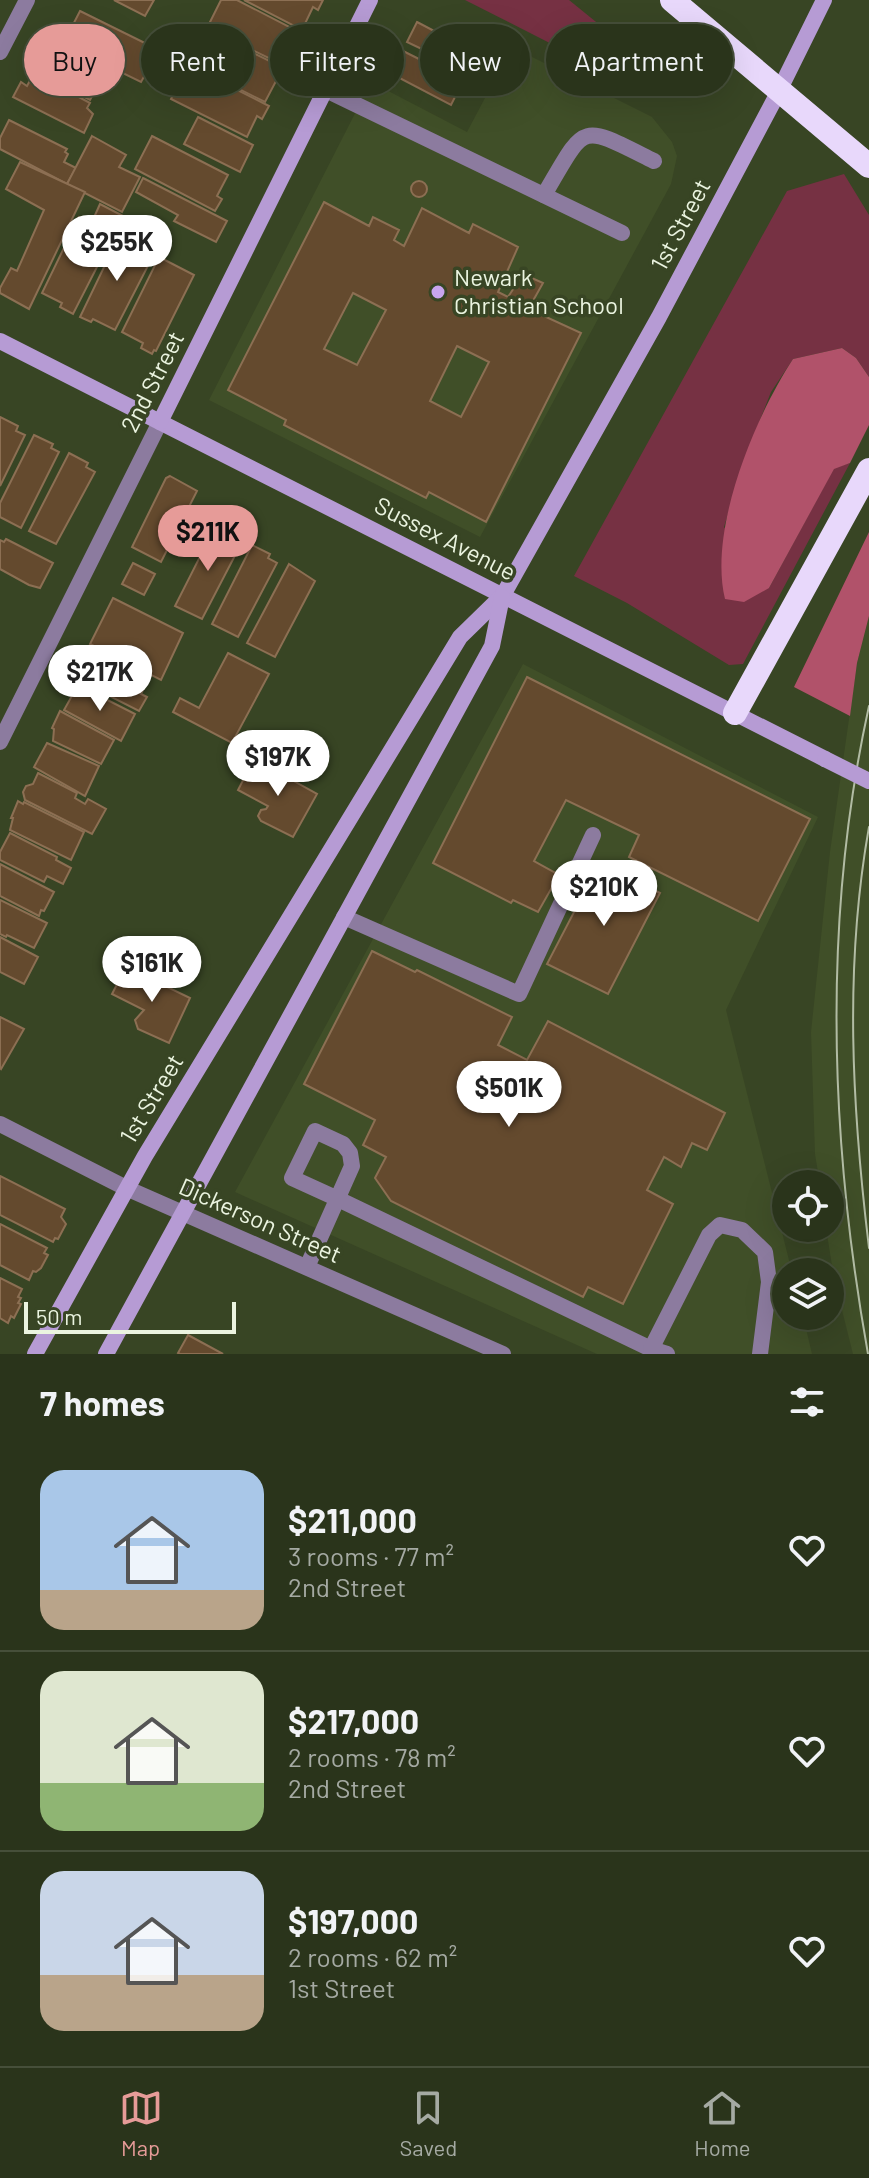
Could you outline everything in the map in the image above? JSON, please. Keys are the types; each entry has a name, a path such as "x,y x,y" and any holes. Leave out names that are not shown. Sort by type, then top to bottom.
{"highway":[{"path":"672,0 869,166"},
{"path":"735,713 869,470"}],"main road":[{"name":"2nd Street","path":"358,24 370,0"},
{"name":"1st Street","path":"35,1354 126,1188 460,637 503,595 659,317 824,0"},
{"name":"2nd Street","path":"160,422 323,96"},
{"name":"Sussex Avenue","path":"0,341 869,781"},
{"name":"1st Street","path":"106,1354 492,646 503,595"}],"street":[{"path":"0,52 27,0"},
{"path":"338,96 622,233"},
{"path":"544,195 575,142 587,134 599,133 654,161"},
{"name":"2nd Street","path":"0,742 160,422"},
{"path":"344,917 519,994 593,835"},
{"name":"Dickerson Street","path":"0,1124 126,1188 503,1354"},
{"path":"307,1267 338,1199 659,1352 709,1235 720,1225 742,1230 765,1252 769,1282 760,1354"}],"shaded area":[{"path":"465,0 569,0 599,24 546,24 546,41 530,33 530,24 512,24"},
{"name":"Newark Christian School","path":"530,56 546,64 546,96 610,96 652,117 672,142 677,156 671,184 480,537 209,400 364,96 398,96 467,132 486,96 530,96"},
{"path":"844,174 869,215 869,377 856,358 842,348 793,359 771,392 744,460 724,527 769,588 834,468 850,463 743,664 729,665 627,603 574,576 787,191"},
{"path":"842,348 856,358 869,377 869,425 850,463 834,469 769,588 744,602 725,599 721,571 729,508 738,474 764,411 793,359"},
{"path":"869,532 869,616 857,663 850,716 794,687"},
{"path":"869,616 869,1354 853,1354 844,1318 844,1258 831,1258 828,1242 844,1242 844,1170 818,1170 811,1032 830,852 857,663"},
{"path":"523,664 818,817 726,1010 772,1193 772,1242 784,1242 788,1258 772,1258 772,1330 806,1330 812,1354 597,1354 235,1192"}],"building":[{"path":"114,0 154,0 145,16"},
{"path":"221,0 237,0 284,24 270,24 270,59 254,51 254,24 209,24"},
{"path":"244,0 323,0 318,10 313,7 305,24 290,24"},
{"path":"80,11 106,24 73,24"},
{"path":"417,22 421,24 420,48 407,42"},
{"path":"125,33 141,41 141,82 125,74"},
{"path":"404,52 420,60 420,89 404,80"},
{"path":"254,53 270,61 270,92 265,102 253,96"},
{"path":"21,82 24,84 24,96 77,96 90,103 87,108 93,114 84,133 13,97"},
{"path":"172,96 249,96 269,106 262,119 257,116 247,137 171,99"},
{"path":"434,96 456,96 451,105"},
{"path":"198,117 253,145 240,172 184,144"},
{"path":"9,120 67,149 64,162 76,168 67,184 0,149 0,138"},
{"path":"92,136 126,155 119,167 140,177 122,212 67,184"},
{"path":"152,136 228,175 217,196 222,199 215,211 135,169"},
{"path":"20,162 85,192 29,309 0,293 11,268 17,271 44,210 6,189"},
{"path":"143,178 227,221 216,242 174,221 178,215 136,192"},
{"path":"419,181 425,183 425,195 419,197 413,195 411,189 413,183"},
{"path":"324,202 369,226 373,217 399,230 394,240 404,246 422,208 469,233 473,224 518,247 498,292 508,297 523,274 543,283 534,299 538,302 533,311 581,333 486,522 429,492 426,498 284,425 286,420 228,390","holes":["353,293 386,310 357,365 324,349","457,346 489,362 461,417 430,401"]},
{"path":"100,204 123,216 73,314 60,307 62,303 42,293 79,217 92,222"},
{"path":"119,236 154,254 115,330 93,319 91,322 80,317"},
{"path":"159,257 194,275 152,354 141,348 143,343 122,332"},
{"path":"0,417 18,426 16,431 25,435 0,486"},
{"path":"34,435 53,444 51,448 59,452 21,528 0,517 0,503"},
{"path":"69,453 88,463 86,467 95,472 56,544 29,531"},
{"path":"170,476 197,491 161,562 132,547 166,478"},
{"path":"215,527 241,544 202,619 175,606"},
{"path":"6,539 53,563 40,588 0,569 0,540 4,542"},
{"path":"252,545 270,554 268,558 277,563 238,637 212,624"},
{"path":"133,563 155,574 144,595 122,584"},
{"path":"289,564 315,581 275,657 247,643"},
{"path":"113,598 183,633 161,680 90,644"},
{"path":"228,653 269,674 232,743 173,712 180,698 199,708"},
{"path":"89,655 146,684 141,694 147,697 139,711 82,682 87,673 81,670"},
{"path":"527,677 810,819 758,921 629,857 639,835 566,800 534,861 559,875 538,912 513,900 511,903 433,863"},
{"path":"78,685 135,714 121,741 64,710"},
{"path":"60,711 114,740 101,764 53,741 52,728"},
{"path":"47,743 99,766 85,796 34,767"},
{"path":"254,759 317,794 293,837 261,821 258,816 268,806 238,790"},
{"path":"38,773 77,793 75,798 85,804 88,799 106,809 92,834 25,800 23,792 26,786 33,784"},
{"path":"18,801 84,832 71,860 10,830"},
{"path":"10,833 57,857 56,860 71,868 63,884 47,876 44,882 0,860 0,852"},
{"path":"600,862 660,893 608,994 547,964"},
{"path":"0,864 54,892 39,916 0,896"},
{"path":"0,900 47,923 34,948 0,934"},
{"path":"0,937 38,957 24,984 0,972"},
{"path":"372,951 512,1017 498,1045 527,1060 548,1021 725,1113 707,1150 692,1143 681,1167 664,1157 647,1190 673,1204 623,1304 588,1287 583,1297 391,1201 375,1178 386,1157 363,1145 375,1120 304,1084"},
{"path":"126,967 190,998 169,1043 138,1029 135,1020 144,1010 112,994"},
{"path":"0,1017 24,1029 1,1069 0,1068"},
{"path":"0,1176 65,1209 61,1217 66,1224 58,1239 55,1238 53,1242 0,1215"},
{"path":"0,1224 47,1248 44,1253 48,1255 41,1268 33,1271 29,1280 0,1265"},
{"path":"0,1278 22,1289 18,1297 21,1304 8,1323 0,1318"},
{"path":"188,1335 223,1354 178,1353"}],"tram line":[{"path":"868,1354 846,1193 839,1112 837,1030 838,948 844,867 854,786 869,706"},
{"path":"869,827 856,932 853,1038 858,1143 869,1248"}],"place":[{"name":"Newark Christian School","path":"438,292"}]}
